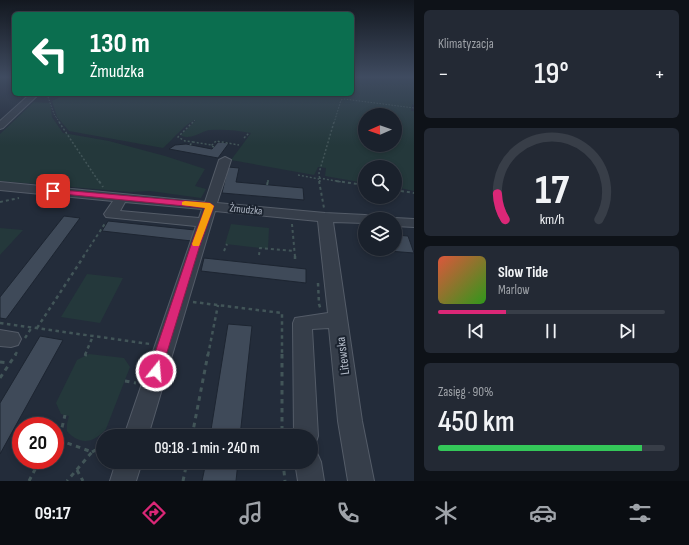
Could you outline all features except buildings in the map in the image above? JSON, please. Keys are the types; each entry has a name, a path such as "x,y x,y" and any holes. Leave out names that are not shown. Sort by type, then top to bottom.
{"street":[{"path":"0,126 28,99"},
{"path":"138,429 178,300 226,160"},
{"name":"Żmudzka","path":"0,186 210,206 326,223 358,221"},
{"path":"122,197 111,214 204,224"},
{"path":"402,222 414,223"},
{"name":"Litewska","path":"326,223 350,421 361,481"},
{"path":"306,429 302,323 326,320 338,321"},
{"path":"123,481 127,469"},
{"path":"309,469 311,481"}],"path":[{"path":"49,99 54,114 106,191 103,196"},
{"path":"326,223 319,179 341,100 343,99"},
{"path":"347,99 414,108"},
{"path":"195,120 178,137 185,141 213,146 216,141 239,145"},
{"path":"244,138 249,134"},
{"path":"190,145 193,142"},
{"path":"298,176 358,184"},
{"path":"267,185 268,179"},
{"path":"402,191 414,194"},
{"path":"0,202 20,198"},
{"path":"37,328 111,214"},
{"path":"292,222 295,259"},
{"path":"224,251 227,244"},
{"path":"258,255 260,248 294,251"},
{"path":"178,300 282,313 282,429"},
{"path":"193,429 218,305"},
{"path":"0,323 164,345"},
{"path":"85,356 93,336"},
{"path":"0,362 9,363"},
{"path":"64,442 92,452"},
{"path":"67,481 92,452 96,450"},
{"path":"29,481 35,469"},
{"path":"183,481 186,469"},
{"path":"284,469 285,481"},
{"path":"77,470 83,481"}],"green space":[{"path":"55,99 414,99 414,105 412,104 411,111 414,111 414,191 402,188 402,160 358,160 358,182 325,176 326,168 318,167 314,175 231,160 251,133 230,130 209,130 189,137 182,136 181,135 196,120 188,124 163,148 69,131 57,117 52,101"},
{"path":"34,102 50,103 52,117 63,133 109,141 165,156 205,169 195,186 206,189 201,198 150,191 131,192 0,181 0,134"},
{"path":"231,224 269,228 268,249 225,244"},
{"path":"0,228 23,230 0,255"},
{"path":"87,274 123,278 100,323 61,317"},
{"path":"89,354 124,358 130,367 106,429 96,429 96,438 87,441 77,439 67,431 69,416 61,414 56,403 77,360"}],"slow traffic":[{"path":"185,203 210,206 196,244"}],"route":[{"path":"53,191 210,206 156,371"}]}
